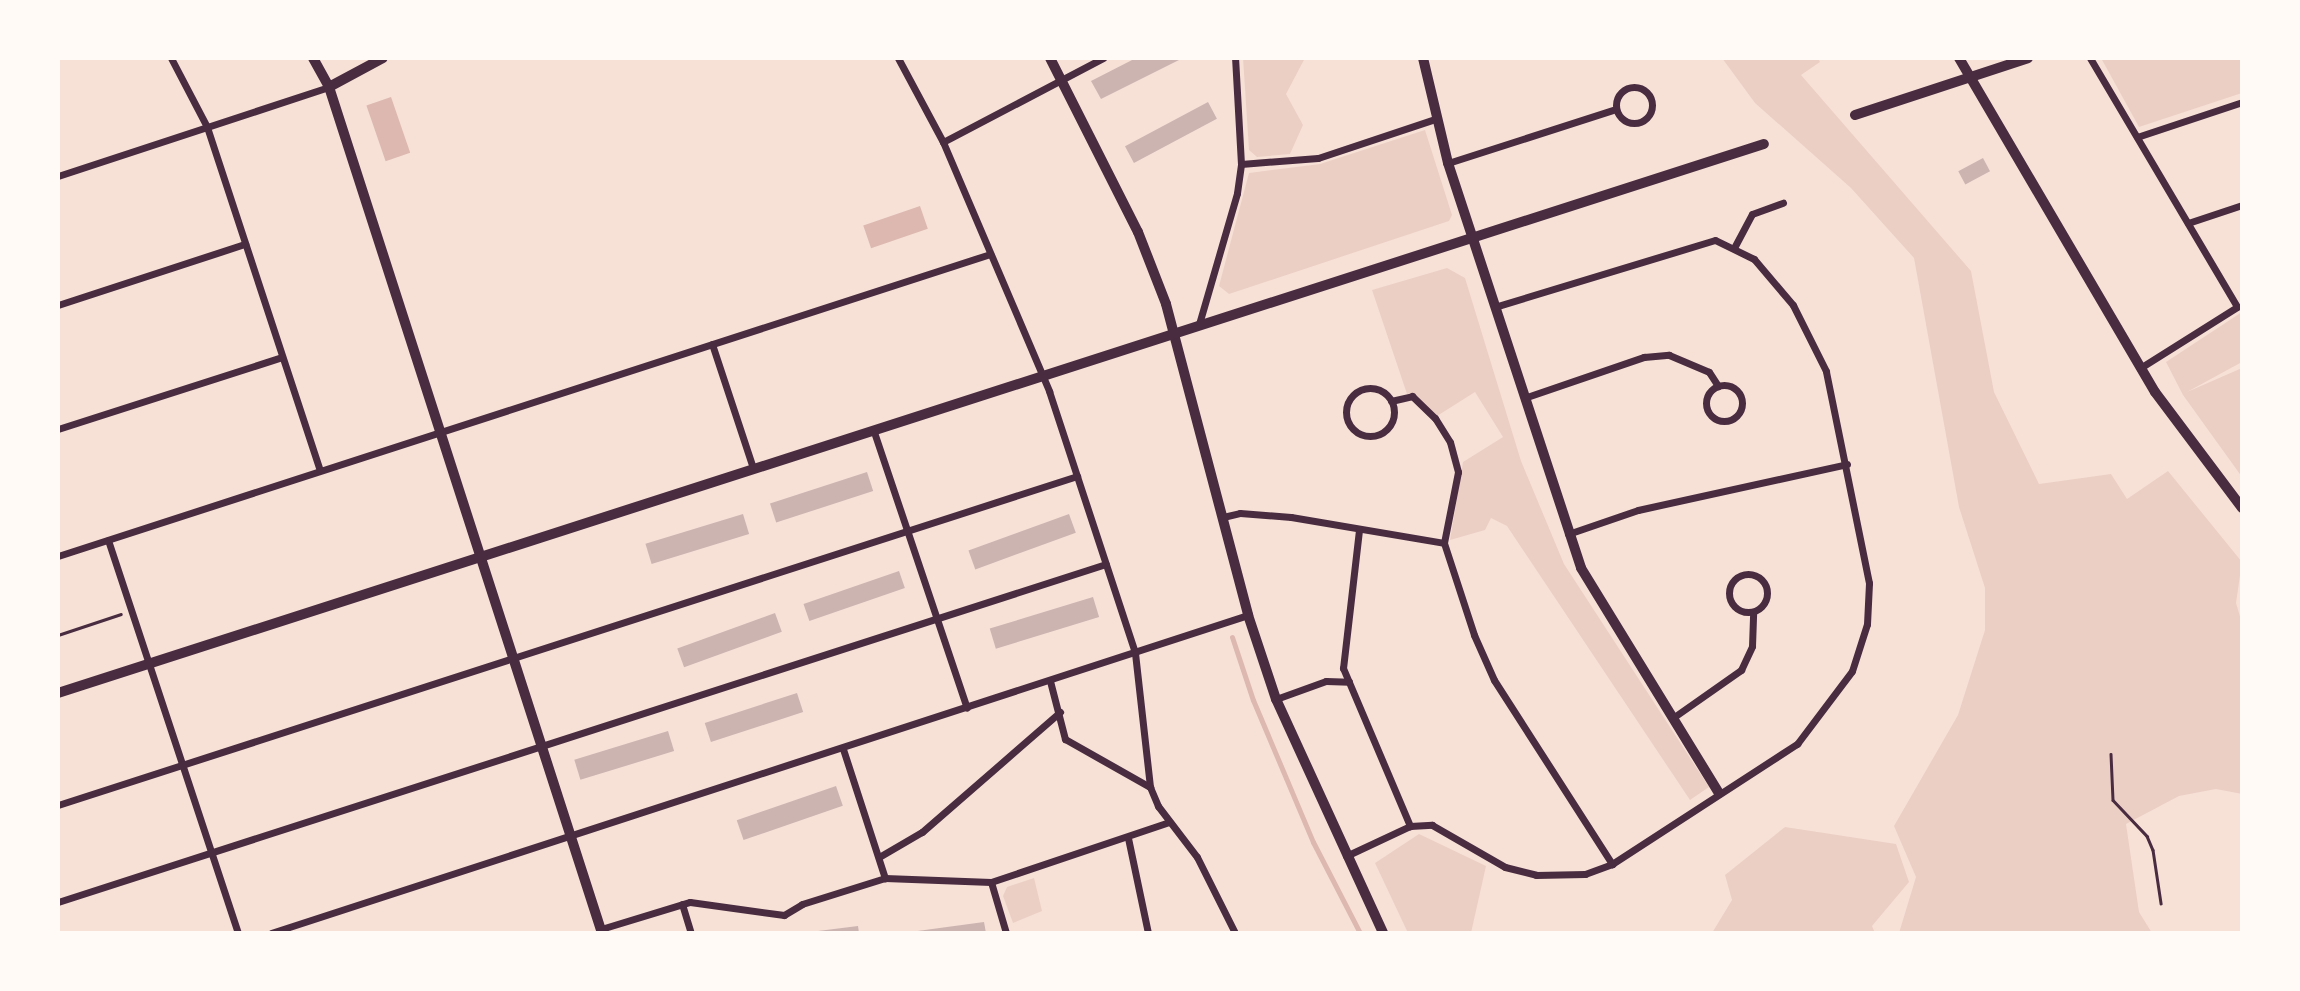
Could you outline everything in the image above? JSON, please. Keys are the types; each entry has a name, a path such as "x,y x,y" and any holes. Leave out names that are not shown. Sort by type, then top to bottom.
{"street":[{"path":"171,58 208,127 320,470"},
{"path":"313,58 329,87 602,931 682,904 784,915 802,904 885,878 991,882 1169,822"},
{"path":"58,176 329,87 383,58"},
{"path":"898,58 943,142 1043,374 1135,653 1150,787 1169,822 1197,857 1235,933"},
{"path":"1050,58 1138,232 1175,331 1248,615 1276,699 1383,933"},
{"path":"943,142 1103,58"},
{"path":"1199,324 1231,219 1241,164 1235,58"},
{"path":"1423,58 1435,119 1448,163 1567,534 1591,586 1719,793"},
{"path":"1959,58 2140,368 2183,434 2242,508"},
{"path":"1855,115 2028,58"},
{"path":"2090,58 2237,307 2140,368"},
{"path":"1627,88 1644,89 1651,99 1651,111 1638,122 1623,120 1616,109 1618,95 1627,88"},
{"path":"2137,137 2242,102"},
{"path":"1448,163 1616,109"},
{"path":"1241,164 1318,158 1435,119"},
{"path":"58,693 1175,331 1764,144"},
{"path":"1735,246 1752,214 1783,204"},
{"path":"2188,223 2242,205"},
{"path":"1346,856 1409,826 1432,825 1447,830 1505,867 1535,875 1585,874 1612,864 1797,744 1852,671 1867,624 1869,583 1832,392 1812,341 1775,280 1735,246 1716,240 1495,307"},
{"path":"58,305 245,244"},
{"path":"58,556 990,254"},
{"path":"712,344 753,468"},
{"path":"1524,398 1644,357 1669,355 1709,372 1718,386 1735,389 1741,398 1741,410 1728,421 1716,420 1707,411 1708,393 1718,386"},
{"path":"58,429 282,357"},
{"path":"1364,389 1380,390 1391,401 1394,415 1381,433 1367,435 1349,421 1348,405 1364,389"},
{"path":"1391,401 1412,396 1435,418 1450,442 1458,472 1444,543 1494,680 1612,864"},
{"path":"873,429 967,708"},
{"path":"1567,534 1637,510 1847,464"},
{"path":"58,805 1077,475"},
{"path":"1223,517 1240,513 1291,517 1444,543"},
{"path":"1359,530 1342,651 1349,682 1409,826"},
{"path":"108,540 238,933"},
{"path":"58,902 543,749 1106,564"},
{"path":"1740,575 1753,575 1766,587 1763,605 1753,612 1740,611 1731,603 1728,590 1740,575"},
{"path":"1674,717 1741,670 1752,646 1753,612"},
{"path":"271,933 1248,615"},
{"path":"1051,681 1065,738 1150,787"},
{"path":"1276,699 1326,681 1349,682"},
{"path":"878,857 922,832 1060,712"},
{"path":"843,749 885,878"},
{"path":"1128,838 1148,933"},
{"path":"991,882 1006,933"},
{"path":"682,904 691,933"}],"path":[{"path":"58,635 131,611"},
{"path":"2110,754 2113,800 2150,843 2159,865 2161,904"}],"shaded area":[{"path":"1243,58 1305,58 1286,94 1303,125 1290,154 1257,157 1249,150"},
{"path":"1722,58 1818,58 1820,62 1801,75 1971,271 1994,392 2039,484 2111,474 2127,499 2168,471 2242,562 2236,603 2242,623 2242,794 2216,789 2179,796 2126,824 2139,912 2152,933 1899,933 1916,877 1894,826 1958,715 1985,630 1985,588 1959,507 1914,258 1851,188 1755,103"},
{"path":"2101,58 2242,58 2242,93 2139,127"},
{"path":"391,97 410,153 386,161 366,105"},
{"path":"1425,130 1452,215 1449,221 1229,294 1219,286 1249,173 1320,164"},
{"path":"920,206 928,229 871,248 863,226"},
{"path":"1447,268 1465,278 1521,461 1564,564 1709,787 1690,800 1507,526 1491,518 1485,530 1450,540 1463,462 1503,437 1475,392 1437,416 1412,393 1407,394 1372,290"},
{"path":"2242,312 2242,362 2187,392 2242,368 2242,477 2183,395 2166,362"},
{"path":"1785,827 1896,844 1909,882 1872,926 1875,933 1712,933 1732,900 1725,875"},
{"path":"1419,834 1486,866 1471,933 1408,933 1375,863"},
{"path":"1034,878 1042,911 1013,923 1003,896 1007,887"}],"building":[{"path":"1136,58 1183,58 1101,99 1091,81"},
{"path":"1208,102 1217,119 1134,163 1125,146"},
{"path":"1983,158 1990,171 1965,184 1958,171"},
{"path":"867,472 873,491 776,523 770,504"},
{"path":"743,514 749,534 652,564 645,544"},
{"path":"1069,514 1076,533 975,569 968,551"},
{"path":"899,571 905,588 809,621 804,604"},
{"path":"1093,597 1099,617 996,649 990,629"},
{"path":"775,613 782,632 684,667 677,649"},
{"path":"797,693 803,712 711,742 705,723"},
{"path":"668,731 674,751 580,780 574,760"},
{"path":"836,786 843,806 744,840 737,820"},
{"path":"984,922 986,933 910,933 910,932"},
{"path":"858,926 859,933 810,933 810,932"}],"waterway":[{"path":"1232,637 1253,700 1313,842 1360,933"}]}
